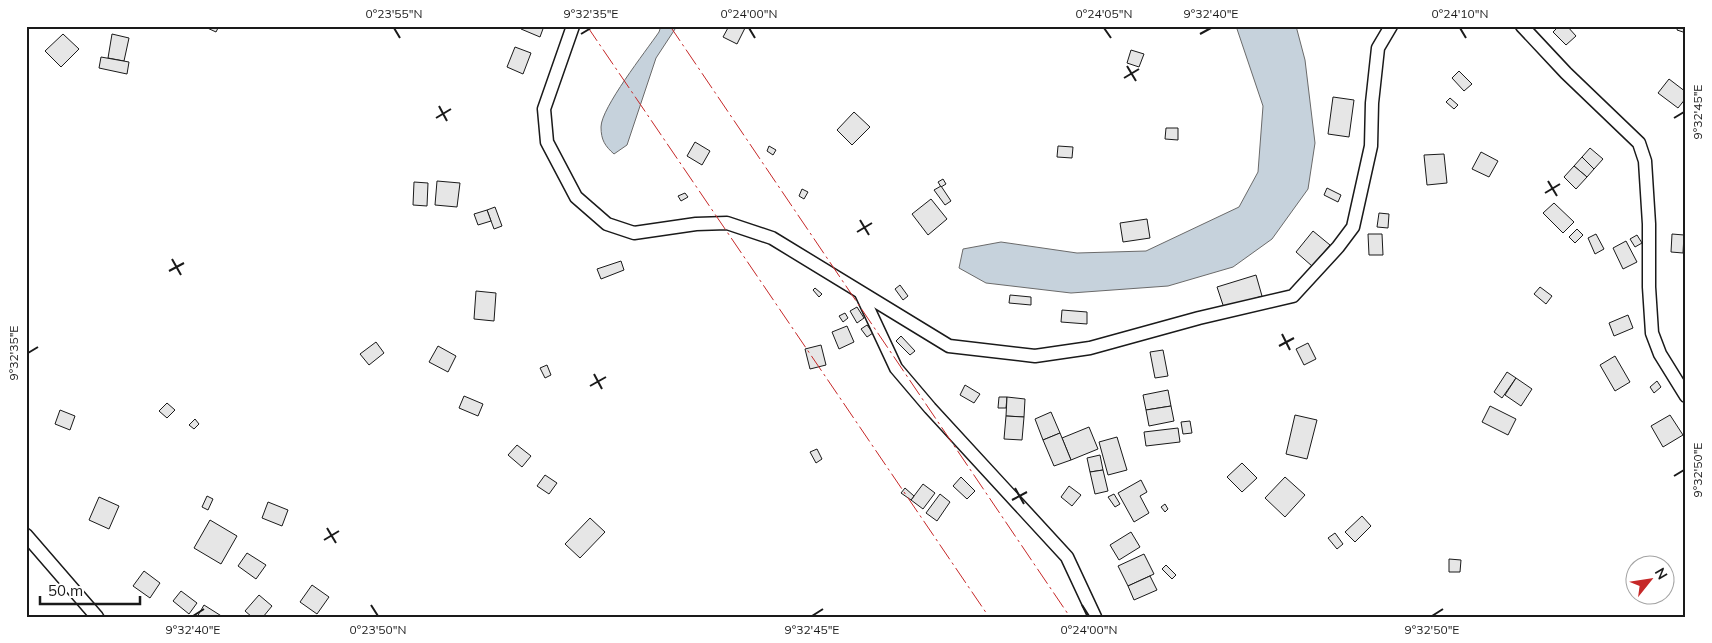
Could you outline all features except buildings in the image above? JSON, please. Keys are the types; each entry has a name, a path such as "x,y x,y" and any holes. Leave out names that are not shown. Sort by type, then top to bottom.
{"street":[{"path":"573,26 544,109 547,142 576,197 607,224 634,234 696,224 727,223 772,238 949,346 1035,356 1090,348 1200,318 1293,296 1338,247 1353,227 1371,146 1372,103 1378,48 1391,26"},
{"path":"1522,26 1566,73 1639,142 1645,161 1652,333 1660,354 1686,396"},
{"path":"861,293 896,368 930,408 1067,557 1095,617"},
{"path":"26,535 97,617"}],"shaded area":[{"path":"661,26 677,26 656,58 627,145 614,154 603,139 601,127 603,118 616,94 659,32"},
{"path":"1236,26 1296,26 1305,60 1315,143 1308,189 1272,239 1233,267 1168,286 1071,293 986,283 959,268 963,249 1001,242 1077,253 1146,251 1239,207 1258,172 1263,106"}],"power":[{"path":"587,26 989,617"},
{"path":"670,26 1070,617"}]}
